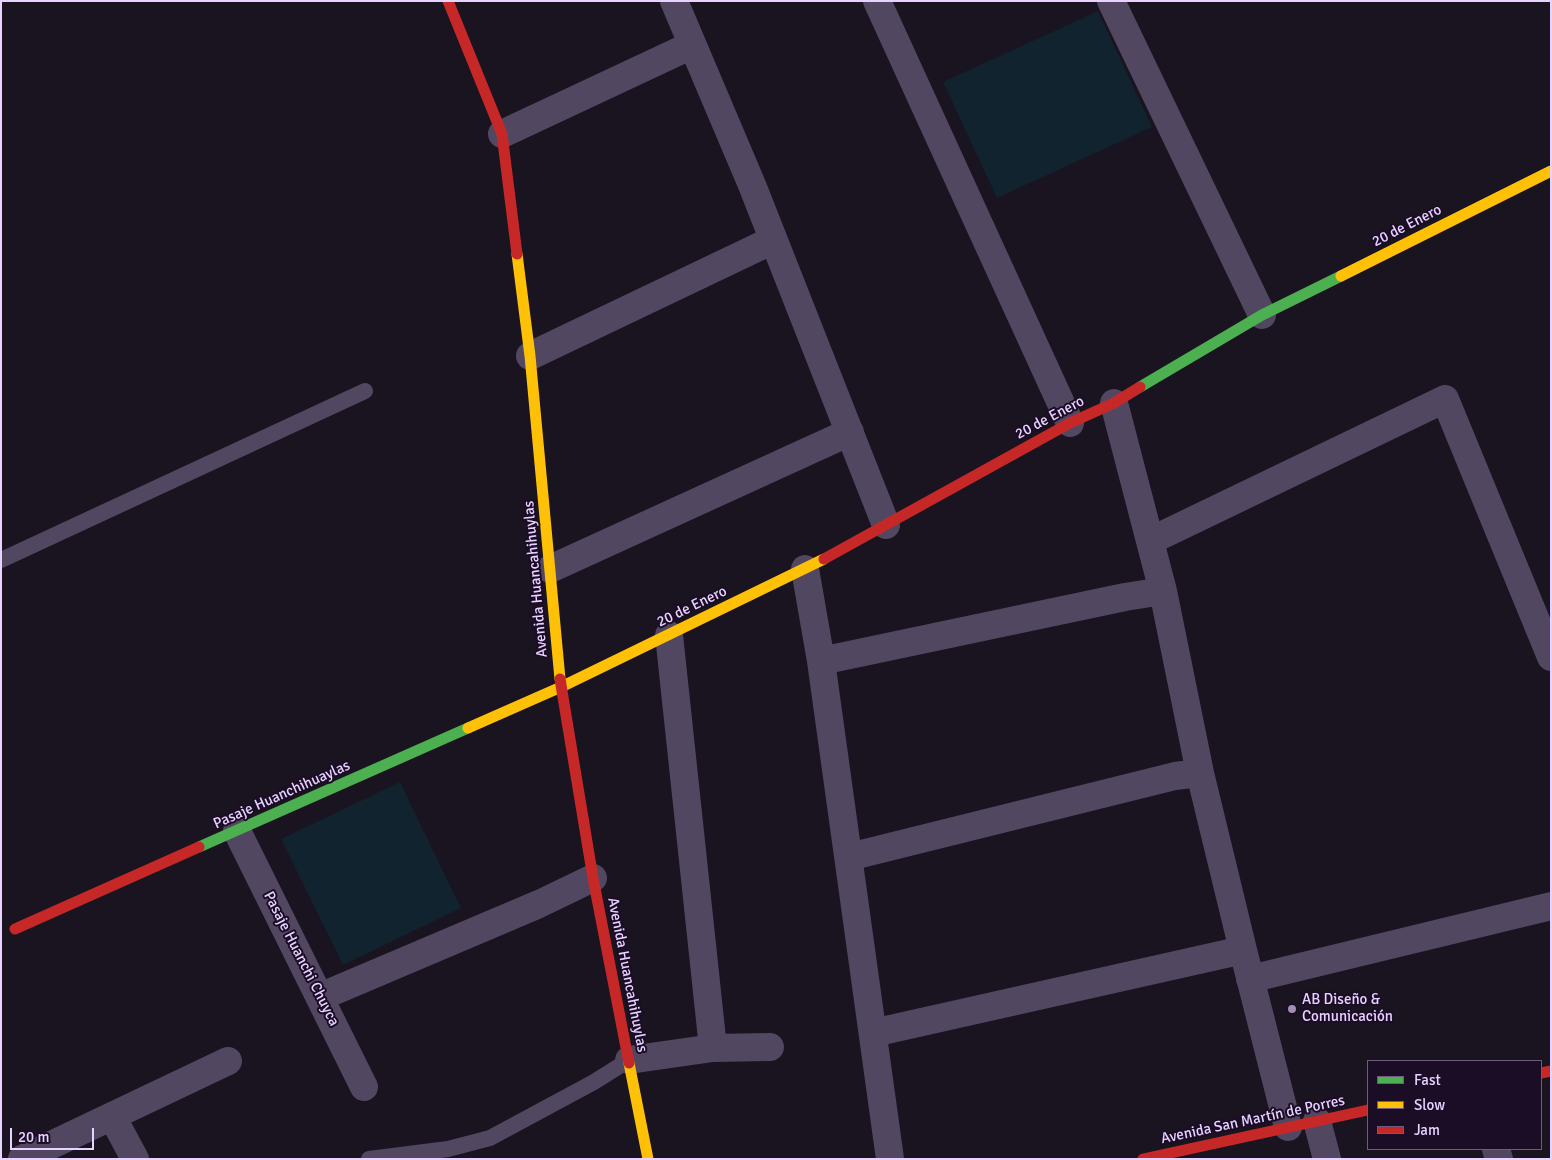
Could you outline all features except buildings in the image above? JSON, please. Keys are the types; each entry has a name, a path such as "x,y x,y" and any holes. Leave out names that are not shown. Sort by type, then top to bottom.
{"street":[{"name":"Avenida Huancahihuylas","path":"448,1 502,134 530,356 561,687 593,878 648,1159"},
{"path":"674,1 774,240 886,525"},
{"path":"878,1 1070,423"},
{"path":"1111,1 1262,315"},
{"path":"502,134 692,45"},
{"name":"20 de Enero","path":"561,687 805,569 1070,423 1114,403 1262,315 1551,171"},
{"path":"530,356 774,240"},
{"path":"1150,541 1445,399 1551,657"},
{"path":"1114,403 1163,591 1200,773 1288,1127"},
{"path":"550,569 850,432"},
{"path":"805,569 821,661 890,1159"},
{"path":"821,661 1125,597 1163,591"},
{"path":"669,635 713,1048"},
{"name":"Pasaje Huanchihuaylas","path":"15,929 561,687"},
{"path":"849,857 1175,776 1200,773"},
{"name":"Pasaje Huanchi Chuyca","path":"237,831 364,1086"},
{"path":"320,997 539,904 593,878"},
{"path":"1250,979 1551,906"},
{"path":"873,1033 1243,950"},
{"path":"629,1060 713,1048 770,1047"},
{"path":"22,1159 228,1061"},
{"name":"Avenida San Martín de Porres","path":"1143,1159 1367,1110"},
{"path":"112,1116 135,1159"},
{"path":"1317,1121 1327,1159"}],"lane":[{"path":"1,560 366,391"},
{"path":"369,1159 448,1150 490,1138 594,1082 629,1060"}],"shaded area":[{"path":"1098,11 1152,127 997,198 943,82"},
{"path":"400,782 461,908 343,965 281,839"}],"traffic: fast":[{"path":"1140,387 1262,315 1341,276"},
{"path":"199,847 468,728"}],"traffic: slow":[{"path":"1341,276 1551,171"},
{"path":"517,254 530,356 560,679"},
{"path":"468,728 561,687 824,559"},
{"path":"629,1063 648,1159"}],"traffic: jam":[{"path":"448,1 502,134 517,254"},
{"path":"824,559 1070,423 1114,403 1140,387"},
{"path":"560,679 593,878 629,1063"},
{"path":"15,929 199,847"},
{"path":"1542,1073 1551,1071"},
{"path":"1143,1159 1367,1110"}],"place":[{"name":"AB Diseño & Comunicación","path":"1292,1009"}]}
